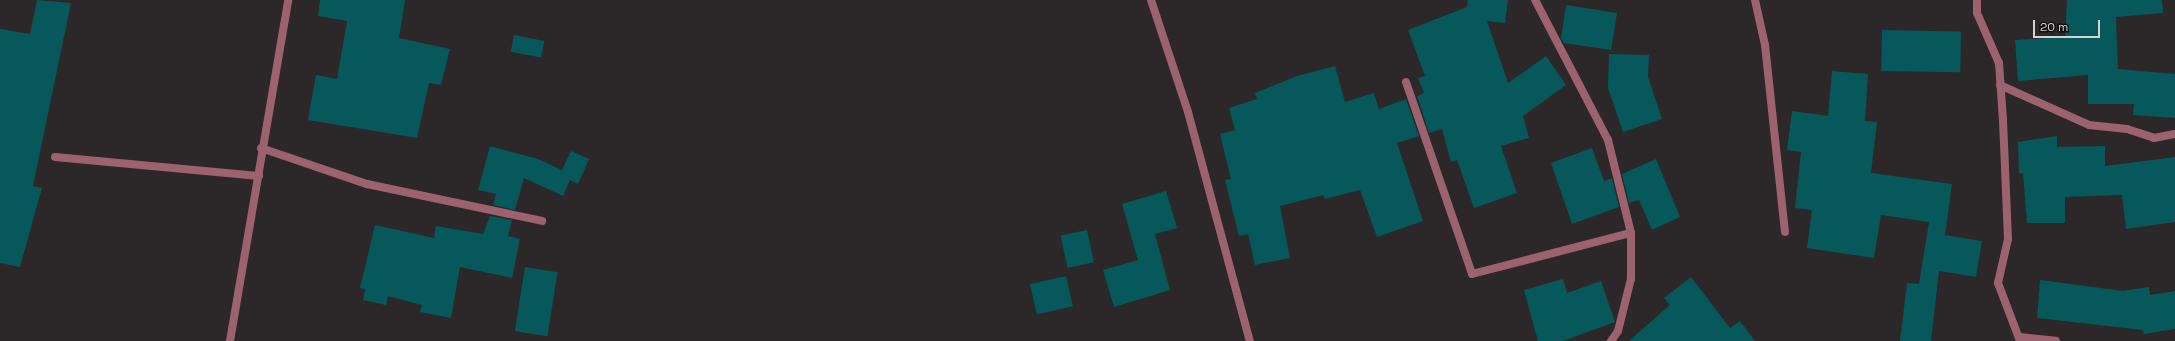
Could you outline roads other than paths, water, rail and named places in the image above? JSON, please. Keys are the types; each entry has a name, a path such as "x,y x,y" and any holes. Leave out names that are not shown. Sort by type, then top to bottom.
{"street":[{"path":"230,341 259,176 261,148 288,0"},
{"path":"1151,0 1188,112 1250,341"},
{"path":"1535,0 1608,140 1631,233 1631,279 1618,331 1611,341"},
{"path":"1755,0 1766,45 1786,232"},
{"path":"1977,0 1977,13 1999,63 2008,239 1998,283 2020,339 2056,341"},
{"path":"1406,82 1472,274 1631,233"},
{"path":"2000,86 2089,125 2127,129 2154,138 2175,134"},
{"path":"261,148 367,184 542,221"},
{"path":"55,157 259,176"}]}
